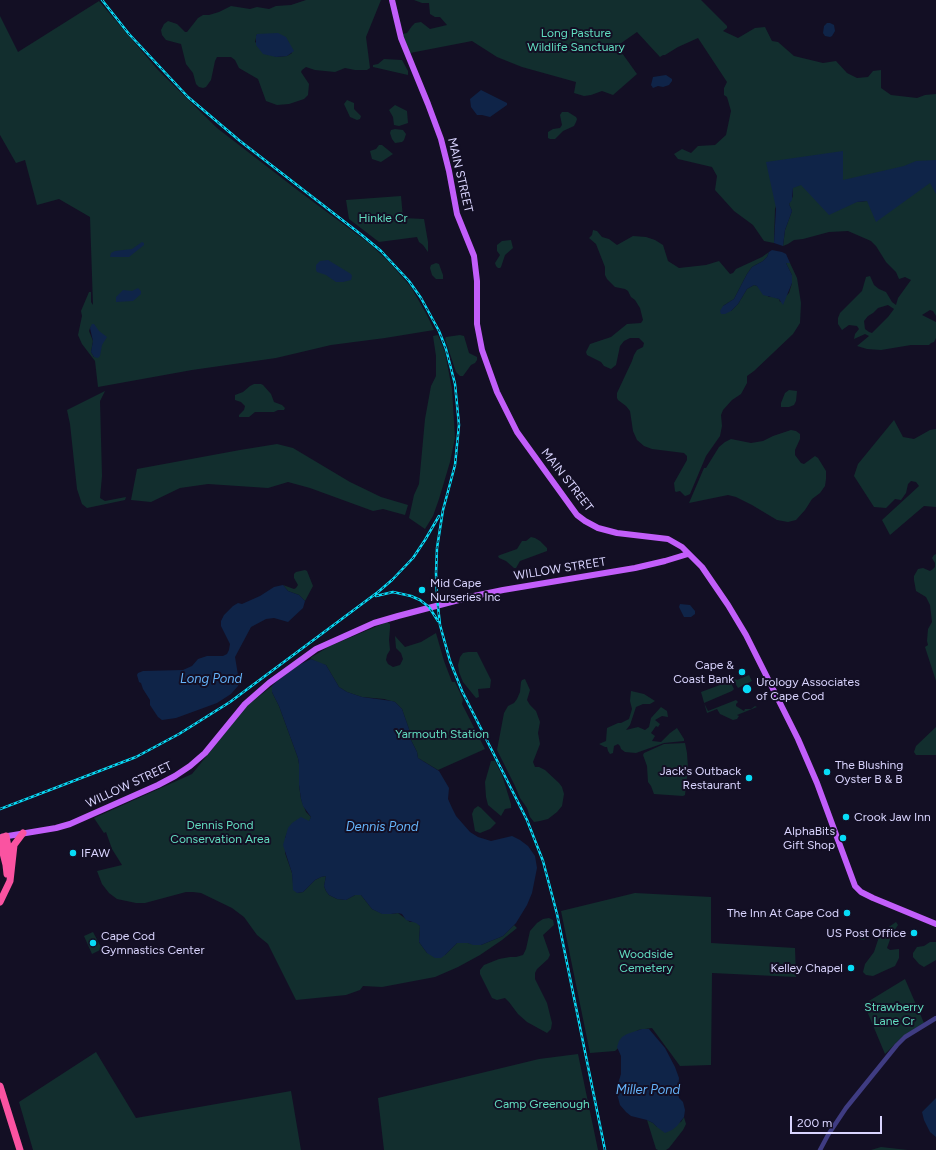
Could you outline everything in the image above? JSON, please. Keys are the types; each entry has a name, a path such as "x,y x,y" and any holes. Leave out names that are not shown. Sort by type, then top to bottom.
{"highway":[{"path":"0,902 9,885 13,847 23,833"},
{"path":"3,837 11,870"},
{"path":"0,893 7,877 7,869 2,855 3,837"},
{"path":"0,1086 20,1150"}],"main road":[{"name":"MAIN STREET","path":"392,0 401,38 441,139 457,214 474,256 477,281 477,324 482,350 493,382 517,432 577,514 585,521 598,528 616,533 668,539 678,545 708,575 729,608 771,683 816,779 855,886 861,892 873,898 936,924"},
{"name":"WILLOW STREET","path":"3,837 56,828 76,822 181,773 205,753 245,704 258,692 310,652 336,639 386,619 454,601 503,590 635,568 688,554"}],"street":[{"path":"820,1150 846,1108 897,1044 936,1018"}],"green space":[{"path":"306,0 381,0 366,37 370,68 367,70 355,70 345,68 335,72 315,70 306,67 301,72 309,84 308,95 304,99 289,104 277,105 266,101 258,79 239,68 235,60 231,57 217,57 211,80 206,87 199,87 196,84 193,73 186,64 181,44 166,40 162,35 161,30 164,24 168,21 177,24 185,32 187,32 198,18 203,15 219,12 231,6 250,9 257,7 269,9 276,6 291,5","holes":["257,34 272,34 288,41 292,53 287,56 276,57 255,42"]},
{"name":"Long Pasture Wildlife Sanctuary","path":"414,0 701,0 727,26 727,28 723,31 738,38 755,28 765,27 772,41 778,42 794,56 823,63 836,61 847,73 857,78 868,77 873,71 881,70 881,88 891,95 917,98 925,95 936,94 936,164 904,168 891,182 825,181 785,185 775,209 774,243 764,241 753,225 734,211 715,190 717,176 712,167 678,159 674,154 682,149 691,153 698,146 715,145 726,135 731,111 727,97 724,95 724,88 727,82 698,38 660,57 637,32 617,46 637,74 613,95 602,91 584,96 574,93 576,82 522,67 497,57 472,41 410,53 402,34 407,33 415,23 421,22 430,29 447,25 440,17 435,17 430,14 429,3 422,3"},
{"path":"99,1 158,70 217,128 370,244 389,262 411,287 434,330 331,345 276,358 192,370 98,387 95,361 82,344 78,335 82,316 81,311 89,292 91,292 91,302 93,305 90,217 59,199 37,205 25,160 16,163 0,135 0,16 18,52","holes":["94,324 94,357 91,352 93,341 89,331"]},
{"path":"384,59 402,60 408,71 408,75 373,67 373,65 378,64"},
{"path":"347,100 354,103 354,109 361,116 360,119 357,120 350,117 344,104"},
{"path":"395,105 407,111 408,123 399,126 394,125 393,117 389,110"},
{"path":"562,112 568,112 576,117 576,122 574,126 563,131 555,139 550,139 548,138 548,132 553,129 560,128 562,125 560,115"},
{"path":"391,130 403,130 406,134 402,142 395,143 392,139 390,133"},
{"path":"379,145 382,145 393,154 381,162 372,159 370,151 376,149"},
{"path":"796,176 846,203 878,200 936,176 936,316 933,311 930,310 922,315 936,322 936,338 934,342 929,345 911,345 881,350 867,349 857,346 869,336 865,334 854,339 855,334 859,329 857,326 849,325 842,330 838,324 840,313 862,291 866,277 870,276 874,285 886,292 892,302 896,305 898,298 911,280 905,277 899,279 896,272 886,262 871,241 848,231 829,232 794,240 783,246 785,230 792,211 789,204 793,196 793,187","holes":["888,305 894,309 872,333 865,329 864,321 878,308"]},
{"name":"Hinkle Cr","path":"401,196 403,218 424,219 428,242 428,252 419,242 417,237 379,242 349,219 346,200"},
{"path":"593,230 597,231 602,237 609,239 617,245 633,236 646,237 655,240 663,245 668,261 679,268 706,265 719,261 730,274 736,269 762,257 769,252 763,261 752,267 734,299 723,306 731,311 738,304 747,289 754,285 769,297 779,299 780,302 789,293 792,283 792,275 786,263 790,263 797,278 801,303 800,323 793,334 747,376 747,383 741,394 732,400 723,410 721,415 722,426 720,436 706,456 690,494 688,495 685,496 680,491 676,492 674,483 687,460 687,456 684,453 652,449 644,446 637,440 633,431 630,411 617,398 617,393 634,355 637,350 643,347 644,343 639,338 630,338 624,341 620,346 616,365 611,369 587,355 586,352 590,344 611,337 627,324 641,323 643,320 640,308 628,291 615,287 607,279 605,275 605,267 596,244 589,238 592,235"},
{"path":"511,240 513,248 505,255 501,267 498,268 495,263 500,255 497,251 497,245 502,241"},
{"path":"436,263 439,264 443,279 436,279 432,275 430,268 431,265"},
{"path":"438,335 445,352 452,389 455,438 450,462 439,499 433,516 425,529 409,518 414,495 419,484 425,419 431,386 436,376 436,356 433,336"},
{"path":"460,335 464,336 469,353 477,357 475,363 471,365 463,376 460,376 456,372 445,339 446,337"},
{"path":"254,384 263,385 271,394 274,402 282,405 285,408 284,410 274,412 255,412 249,417 239,417 245,406 241,402 235,400 235,395 243,392"},
{"path":"789,390 797,391 796,401 794,405 789,407 781,407 785,393"},
{"path":"105,391 100,401 102,476 100,498 105,501 126,497 125,500 87,508 82,504 77,489 70,424 67,410"},
{"path":"894,420 903,437 914,439 930,430 936,429 936,507 924,506 890,535 882,520 919,486 916,482 911,481 908,484 906,493 901,500 895,499 886,508 874,507 854,476 858,464"},
{"path":"791,430 800,434 795,455 801,463 804,464 815,456 818,458 826,471 825,486 820,493 812,499 796,520 788,522 777,520 752,505 736,497 728,495 689,503 704,468 706,468 719,447 725,442 731,439 751,443 763,441"},
{"path":"277,444 293,448 350,482 381,497 408,505 405,515 383,509 373,511 310,488 288,482 268,488 208,484 180,488 151,502 131,500 137,469"},
{"path":"531,537 540,541 547,548 547,551 520,561 516,568 499,558 498,556 500,555 517,549 522,541 526,541"},
{"path":"936,554 936,681 925,647 928,645 928,629 932,622 930,605 926,597 916,591 914,576 918,569 923,568 930,571 935,567 935,563 932,558"},
{"path":"305,570 307,571 313,586 305,601 299,595 288,591 283,585 294,589 296,588 298,585 294,578 294,574"},
{"name":"Yarmouth Station","path":"387,622 390,624 390,650 386,660 388,664 393,667 400,665 403,659 401,653 396,648 395,636 405,647 421,642 436,633 452,682 455,682 463,699 462,704 485,749 438,770 418,758 417,752 409,736 410,732 402,709 395,702 384,699 362,697 347,692 339,687 326,665 320,664 310,658 330,646"},
{"path":"477,652 491,680 490,688 478,689 479,697 476,698 463,682 459,672 458,665 460,657 463,653"},
{"path":"749,675 752,681 738,688 735,683 732,685 734,689 732,691 704,703 701,692"},
{"path":"525,679 530,690 527,700 536,711 540,722 538,733 540,744 533,762 535,767 545,770 559,783 564,794 562,806 557,812 548,819 534,822 520,798 497,750 504,713 508,706 514,703 517,699 520,692 521,682"},
{"name":"Dennis Pond Conservation Area","path":"272,686 272,692 279,706 298,758 301,799 306,812 311,817 309,822 287,833 285,838 285,853 297,893 303,892 315,880 326,876 324,886 329,895 337,899 346,900 355,895 361,895 372,909 383,914 398,913 410,922 416,922 420,926 419,942 427,953 445,955 457,943 461,942 481,945 503,936 514,925 517,928 480,955 435,977 382,987 363,986 360,990 346,995 296,1000 268,944 257,935 244,917 232,908 201,893 193,892 186,892 145,903 136,903 117,899 109,893 102,884 97,871 122,865 112,849 106,832 104,833 94,818 192,774 248,705"},
{"path":"631,691 644,694 655,701 650,704 643,704 636,707 630,725 626,730 638,727 645,730 649,727 651,718 661,707 667,711 668,717 662,716 655,720 660,724 658,727 656,726 651,733 655,736 652,741 661,742 677,728 684,741 664,743 636,753 625,752 618,744 614,746 613,753 610,754 607,747 599,744 606,741 607,728 629,719 632,709 630,701"},
{"path":"736,700 738,702 736,706 744,711 745,709 751,709 755,706 757,707 737,715 739,716 737,719 733,720 720,714 717,709 707,713 704,704 708,711"},
{"path":"936,727 936,755 916,755 914,752 916,746"},
{"path":"685,743 688,768 685,795 654,794 648,782 647,766 643,755 644,753 664,744"},
{"path":"491,761 495,761 502,775 511,804 511,808 505,809 501,816 488,805 486,797 485,782"},
{"path":"478,806 496,823 490,829 480,833 475,831 472,814 474,809"},
{"name":"Woodside Cemetery","path":"635,893 711,897 711,943 795,948 796,977 712,973 711,1065 680,1066 652,1028 638,1030 615,1051 590,1053 561,911"},
{"path":"549,918 553,920 554,925 543,935 550,955 535,973 535,979 547,1003 552,1023 551,1029 547,1033 527,1022 518,1014 505,998 497,1000 492,998 480,974 480,970 484,965 499,959 523,955 530,931 537,923 543,919"},
{"path":"896,922 898,925 892,934 887,948 890,950 899,949 899,958 895,966 873,976 866,975 863,972 865,964 874,952 879,937 883,931"},
{"path":"863,929 869,932 864,940 860,939"},
{"name":"Cape Cod Gymnastics Center","path":"93,932 102,949 92,954 84,936"},
{"path":"930,942 936,942 936,960 924,967 913,957 913,953 917,947 924,946"},
{"name":"Strawberry Lane Cr","path":"905,979 924,1023 903,1036 885,1054 864,1004"},
{"path":"96,1052 136,1118 291,1091 301,1150 33,1150 19,1102"},
{"name":"Camp Greenough","path":"578,1054 598,1150 384,1150 378,1098 539,1059"},
{"path":"684,1117 686,1124 669,1148 666,1150 656,1149 647,1120 657,1127 681,1122"},
{"path":"881,1147 908,1150 871,1150"}],"water":[{"path":"827,23 834,25 835,31 830,37 825,36 823,33 824,26"},
{"path":"278,33 286,37 294,51 287,56 276,57 263,54 256,45 257,34"},
{"path":"666,75 672,79 669,85 653,88 651,85 653,77"},
{"path":"481,90 507,103 507,105 490,117 477,115 471,107 470,99"},
{"path":"843,151 843,180 904,166 916,161 936,160 936,194 930,183 876,222 867,201 857,202 829,215 801,185 793,188 792,200 789,204 792,211 785,230 783,246 774,243 776,208 766,162"},
{"path":"142,242 144,245 129,257 110,257 111,253 115,251 132,249"},
{"path":"772,250 786,254 790,263 786,263 792,275 792,283 783,305 779,299 763,295 757,286 754,285 747,289 738,304 731,311 721,314 720,311 723,306 734,299 752,267 763,261"},
{"path":"328,260 351,274 351,280 336,282 326,275 317,272 316,265 320,261"},
{"path":"138,288 141,291 141,294 133,301 116,302 116,297 123,290 132,291"},
{"path":"92,324 94,324 99,331 107,337 102,345 100,356 98,358 94,357 91,352 93,341 90,328"},
{"name":"Long Pond","path":"283,585 288,591 299,595 305,601 303,608 288,622 274,618 266,619 251,627 235,657 239,681 238,686 231,694 217,703 176,718 162,720 158,717 150,705 150,700 139,682 137,675 138,673 143,671 183,670 192,666 198,659 207,656 223,656 227,654 230,644 221,626 221,621 224,615 238,603 242,604 260,596 274,587"},
{"path":"680,604 690,605 695,611 695,614 691,617 684,617 679,607"},
{"name":"Dennis Pond","path":"311,659 326,665 339,687 347,692 362,697 392,701 402,709 410,732 409,736 417,752 418,758 439,771 449,788 448,799 456,816 470,832 478,837 491,841 512,836 528,846 535,856 537,868 532,893 527,905 516,923 503,936 481,945 457,943 441,958 435,958 427,953 419,942 420,926 406,920 402,914 382,914 372,909 361,895 355,895 346,900 337,899 329,895 324,886 326,876 315,880 303,892 297,893 293,890 292,873 283,845 288,828 292,823 301,817 309,821 311,817 303,806 299,785 298,758 279,706 272,692 272,686 297,666"},
{"name":"Miller Pond","path":"642,1029 649,1029 665,1048 679,1078 678,1093 685,1110 684,1117 677,1126 665,1133 653,1123 631,1116 626,1112 620,1105 616,1090 621,1074 621,1056 617,1047 619,1041 627,1034"},
{"path":"936,1098 936,1137 930,1132 922,1112"}],"railway":[{"path":"102,0 129,34 188,97 240,141 381,251 409,281 421,298 439,331 446,349 455,384 459,425 455,465 443,510 437,548 436,573 440,625 450,661 462,691 527,820 543,861 557,914 605,1150"},
{"path":"0,809 136,757 179,734 230,702 392,580 413,558 439,516"},
{"path":"376,596 393,592 411,596 420,600 429,607 438,621"}],"place":[{"name":"Mid Cape Nurseries Inc","path":"422,590"},
{"name":"Cape & Coast Bank","path":"742,672"},
{"name":"Urology Associates of Cape Cod","path":"747,689"},
{"name":"The Blushing Oyster B & B","path":"827,772"},
{"name":"Jack's Outback Restaurant","path":"749,778"},
{"name":"Crook Jaw Inn","path":"846,817"},
{"name":"AlphaBits Gift Shop","path":"843,838"},
{"name":"IFAW","path":"73,853"},
{"name":"The Inn At Cape Cod","path":"847,913"},
{"name":"US Post Office","path":"914,933"},
{"name":"Cape Cod Gymnastics Center","path":"93,943"},
{"name":"Kelley Chapel","path":"851,968"}]}
